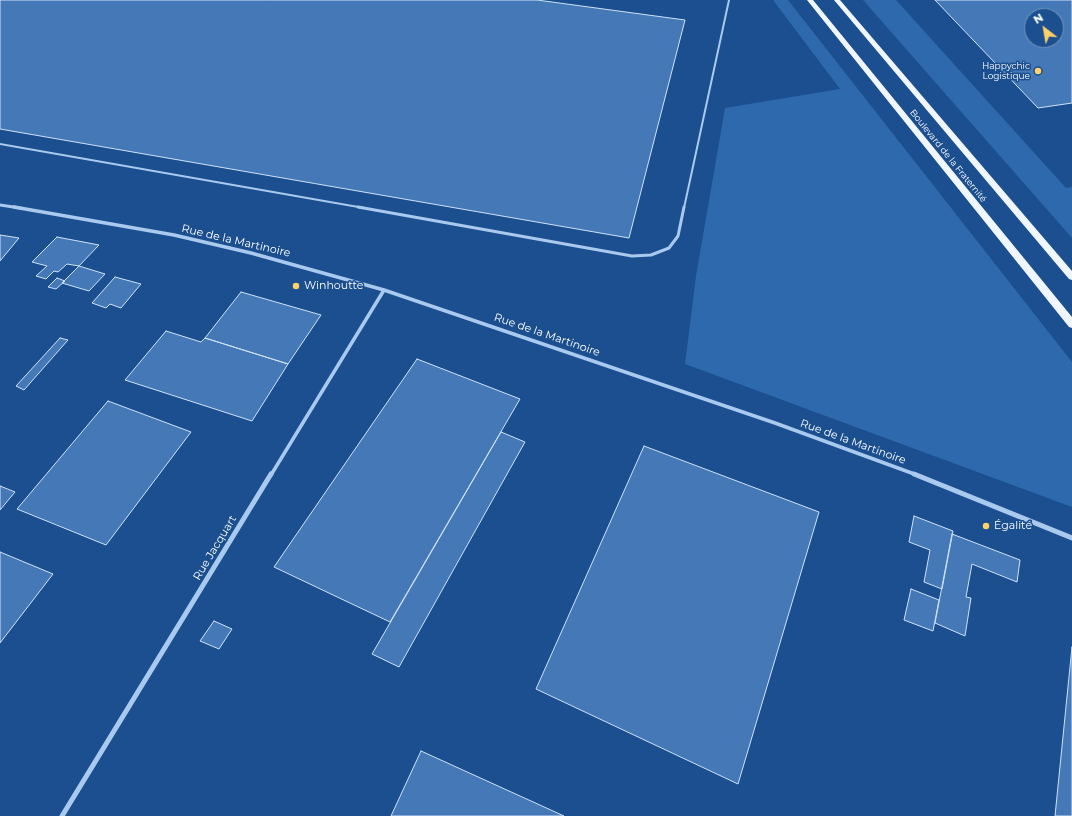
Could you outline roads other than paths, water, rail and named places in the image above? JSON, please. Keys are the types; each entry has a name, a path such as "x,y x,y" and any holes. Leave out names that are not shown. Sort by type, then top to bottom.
{"main road":[{"name":"Boulevard de la Fraternité","path":"810,0 1072,324"},
{"name":"Boulevard de la Fraternité","path":"837,0 1072,277"}],"street":[{"name":"Rue de la Martinoire","path":"0,205 174,236 314,269 384,290 775,423 917,475 1072,538"},
{"name":"Rue Jacquart","path":"62,816 384,290"}],"lane":[{"path":"0,144 632,256 651,255 669,248 678,236 729,0"}],"place":[{"name":"Happychic Logistique","path":"1038,71"},
{"name":"Winhoutte","path":"296,286"},
{"name":"Égalité","path":"986,526"}]}
